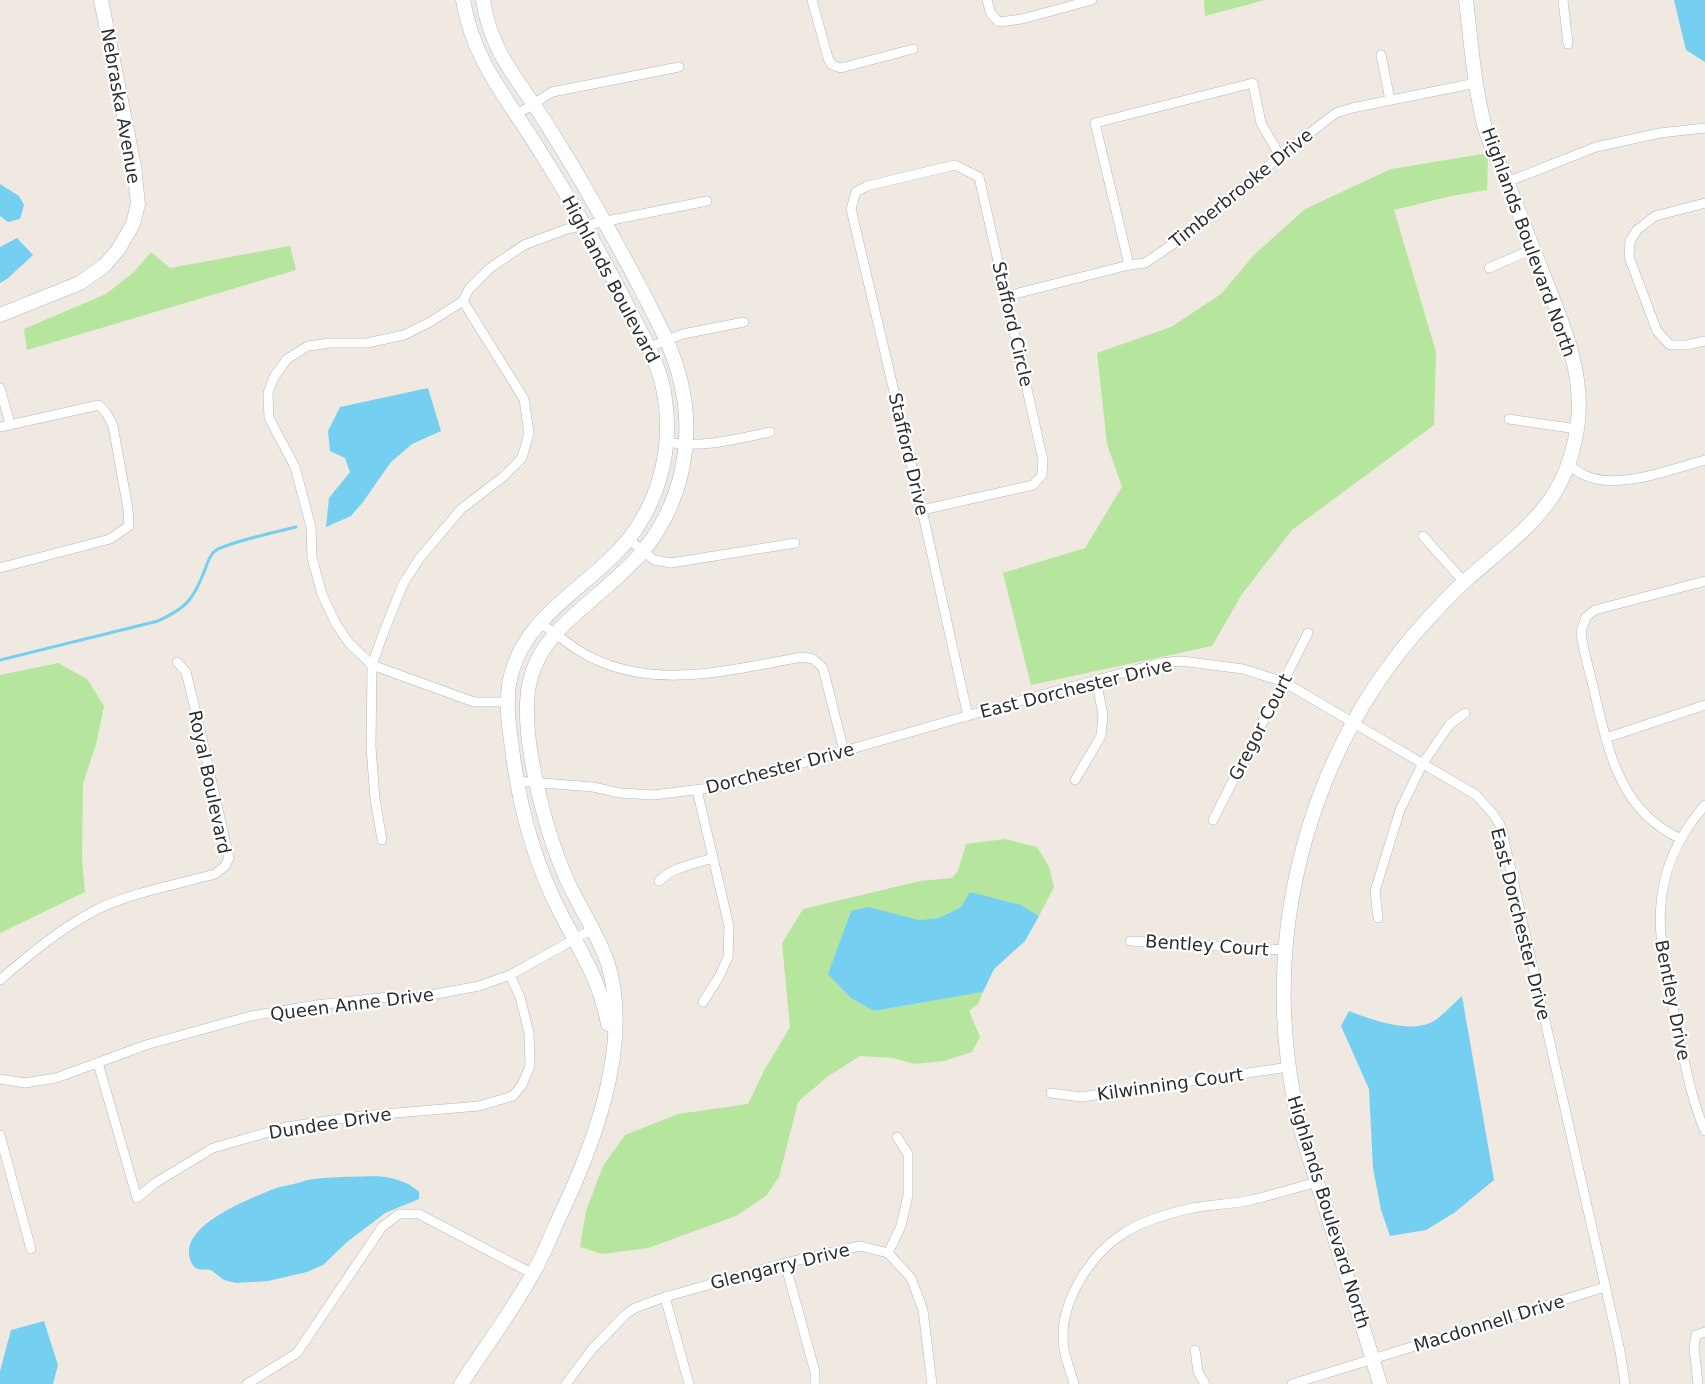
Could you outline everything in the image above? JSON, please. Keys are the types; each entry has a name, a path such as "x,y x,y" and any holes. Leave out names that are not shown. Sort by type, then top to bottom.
{"street":[{"name":"Nebraska Avenue","path":"0,315 80,283 105,265 118,250 133,224 138,204 134,166 101,0"},
{"name":"Highlands Boulevard","path":"464,0 469,25 482,62 540,151 584,225 649,347 657,365 665,396 667,442 660,477 642,520 620,550 555,606 527,638 512,671 507,702 517,781 533,848 557,906 591,967 601,996 613,1050"},
{"name":"Highlands Boulevard","path":"461,1384 533,1274 572,1191 602,1112 610,1080 613,1050 615,1022 611,977 604,954 566,878 543,814 529,735 530,678 545,646 556,633 629,567 654,537 672,504 679,483 685,446 685,402 668,340 604,221 533,103 501,57 486,20 483,0"},
{"path":"812,0 832,65 841,68 913,49"},
{"path":"987,0 991,14 999,22 1022,19 1092,0"},
{"name":"Highlands Boulevard North","path":"1380,1384 1301,1127 1288,1067 1283,980 1289,915 1304,843 1332,762 1367,696 1422,625 1464,582 1532,523 1558,487 1568,465 1577,429 1579,402 1572,355 1564,328 1508,182 1485,130 1476,83 1466,0"},
{"path":"1563,0 1568,44"},
{"path":"1381,56 1390,100"},
{"path":"516,114 552,92 679,67"},
{"path":"1129,265 1095,123 1253,83 1261,123 1280,156"},
{"name":"Timberbrooke Drive","path":"1006,296 1144,263 1179,240 1336,113 1476,83"},
{"path":"1508,182 1596,147 1660,133 1705,128"},
{"name":"Stafford Circle","path":"856,192 867,186 955,165 979,177 1043,460 1042,475 1033,485 922,510"},
{"name":"Stafford Drive","path":"856,192 851,209 968,716"},
{"path":"507,702 474,702 372,665 349,643 336,624 322,594 312,558 311,527 295,467 269,418 268,393 274,377 287,359 308,346 330,343 367,343 404,335 430,322 463,301 469,290 490,268 524,245 567,229 707,201"},
{"path":"1705,203 1655,216 1637,230 1630,241 1629,257 1657,331 1670,345 1687,345 1705,340"},
{"path":"1489,268 1533,249"},
{"path":"382,840 375,799 371,747 372,665 403,584 419,559 461,509 503,477 522,458 529,433 524,399 463,301"},
{"path":"649,347 683,334 744,321"},
{"path":"0,388 10,424"},
{"path":"0,427 99,405 113,426 129,526 110,539 0,568"},
{"path":"1509,419 1577,429"},
{"path":"667,442 685,446 703,445 770,432"},
{"path":"1568,465 1586,476 1614,481 1645,476 1705,460"},
{"path":"1424,536 1464,582"},
{"path":"628,539 654,560 671,563 795,543"},
{"path":"1681,839 1653,822 1631,796 1614,766 1582,636 1582,626 1586,617 1602,608 1705,581"},
{"path":"540,622 591,658 623,669 660,675 707,674 803,657 813,659 823,668 844,751"},
{"name":"Gregor Court","path":"1213,820 1308,633"},
{"name":"East Dorchester Drive","path":"968,716 1160,663 1181,661 1243,669 1284,682 1476,795 1494,815 1501,827 1620,1351 1625,1384"},
{"name":"Royal Boulevard","path":"0,980 32,952 97,909 215,873 225,866 229,858 198,721 186,672 177,662"},
{"path":"1076,780 1101,736 1103,715 1096,679"},
{"path":"1606,738 1705,705"},
{"path":"1377,918 1375,891 1400,810 1423,763 1450,724 1465,713"},
{"name":"Dorchester Drive","path":"517,781 652,795 697,790 740,782 968,716"},
{"path":"697,790 729,926 728,957 703,1002"},
{"name":"Bentley Drive","path":"1705,805 1681,839 1674,854 1663,888 1659,914 1663,960 1694,1106 1705,1131"},
{"path":"659,881 673,870 713,858"},
{"name":"Queen Anne Drive","path":"0,1079 25,1083 56,1078 146,1045 254,1016 316,1005 420,997 480,987 510,975 591,930"},
{"name":"Bentley Court","path":"1130,940 1285,950"},
{"name":"Dundee Drive","path":"98,1063 137,1198 155,1183 213,1148 286,1127 361,1116 479,1106 513,1096 522,1085 530,1066 529,1033 520,997 510,975"},
{"name":"Kilwinning Court","path":"1051,1093 1081,1097 1288,1067"},
{"path":"0,1135 31,1249"},
{"path":"897,1137 908,1154 908,1196 901,1226 888,1253 911,1278 923,1310 932,1384"},
{"path":"1074,1384 1064,1347 1065,1318 1073,1293 1097,1255 1124,1233 1150,1220 1190,1209 1252,1200 1317,1182"},
{"path":"247,1384 297,1353 382,1227 399,1214 418,1214 533,1274"},
{"name":"Glengarry Drive","path":"566,1384 593,1348 626,1314 635,1308 665,1297 785,1263 860,1246 888,1253"},
{"path":"785,1263 815,1372 815,1384"},
{"name":"Macdonnell Drive","path":"1292,1384 1605,1287"},
{"path":"665,1297 689,1384"},
{"path":"1698,1384 1694,1347 1696,1335 1705,1332"},
{"path":"1195,1350 1198,1372 1205,1384"}],"green space":[{"path":"1204,0 1265,0 1205,16"},
{"path":"1488,153 1487,190 1394,210 1436,352 1434,425 1292,530 1242,594 1212,646 1031,685 1003,573 1085,548 1122,487 1107,444 1097,353 1171,327 1221,294 1254,255 1305,209 1391,169"},
{"path":"290,246 296,270 27,350 24,329 106,294 135,271 151,252 170,268"},
{"path":"58,663 87,679 104,706 96,744 83,784 82,859 85,892 0,933 0,675"},
{"path":"1005,839 1037,847 1049,867 1054,887 1039,916 1021,905 961,907 939,918 919,920 898,915 851,911 829,974 851,998 874,1011 983,992 978,1004 969,1011 980,1037 972,1052 944,1061 914,1064 893,1058 860,1056 827,1077 798,1102 779,1177 766,1196 736,1216 648,1248 602,1254 580,1247 586,1211 603,1166 625,1135 678,1114 748,1104 765,1069 790,1027 782,943 803,909 920,881 952,878 958,871 966,844"}],"water":[{"path":"1674,0 1705,0 1705,62 1686,50"},
{"path":"0,184 19,196 24,205 20,219 8,222 0,216"},
{"path":"17,238 33,255 0,283 0,247"},
{"path":"428,388 441,431 412,444 391,462 351,516 326,527 329,498 350,472 345,458 330,451 328,431 340,407"},
{"path":"970,892 1021,905 1039,916 1025,941 994,969 983,992 874,1011 851,998 828,974 851,911 868,907 919,920 939,918 961,907"},
{"path":"1462,996 1494,1180 1454,1213 1426,1230 1390,1236 1381,1210 1373,1168 1369,1089 1341,1026 1349,1011 1393,1025 1428,1024 1437,1019"},
{"path":"375,1176 404,1182 419,1192 419,1199 385,1213 347,1242 323,1265 307,1272 268,1281 236,1283 224,1280 211,1270 196,1268 190,1259 189,1247 204,1225 247,1200 308,1180"},
{"path":"44,1321 58,1365 53,1384 0,1384 0,1371 11,1330"}],"waterway":[{"path":"0,660 158,621 182,607 192,596 215,551 241,541 296,527"}]}
